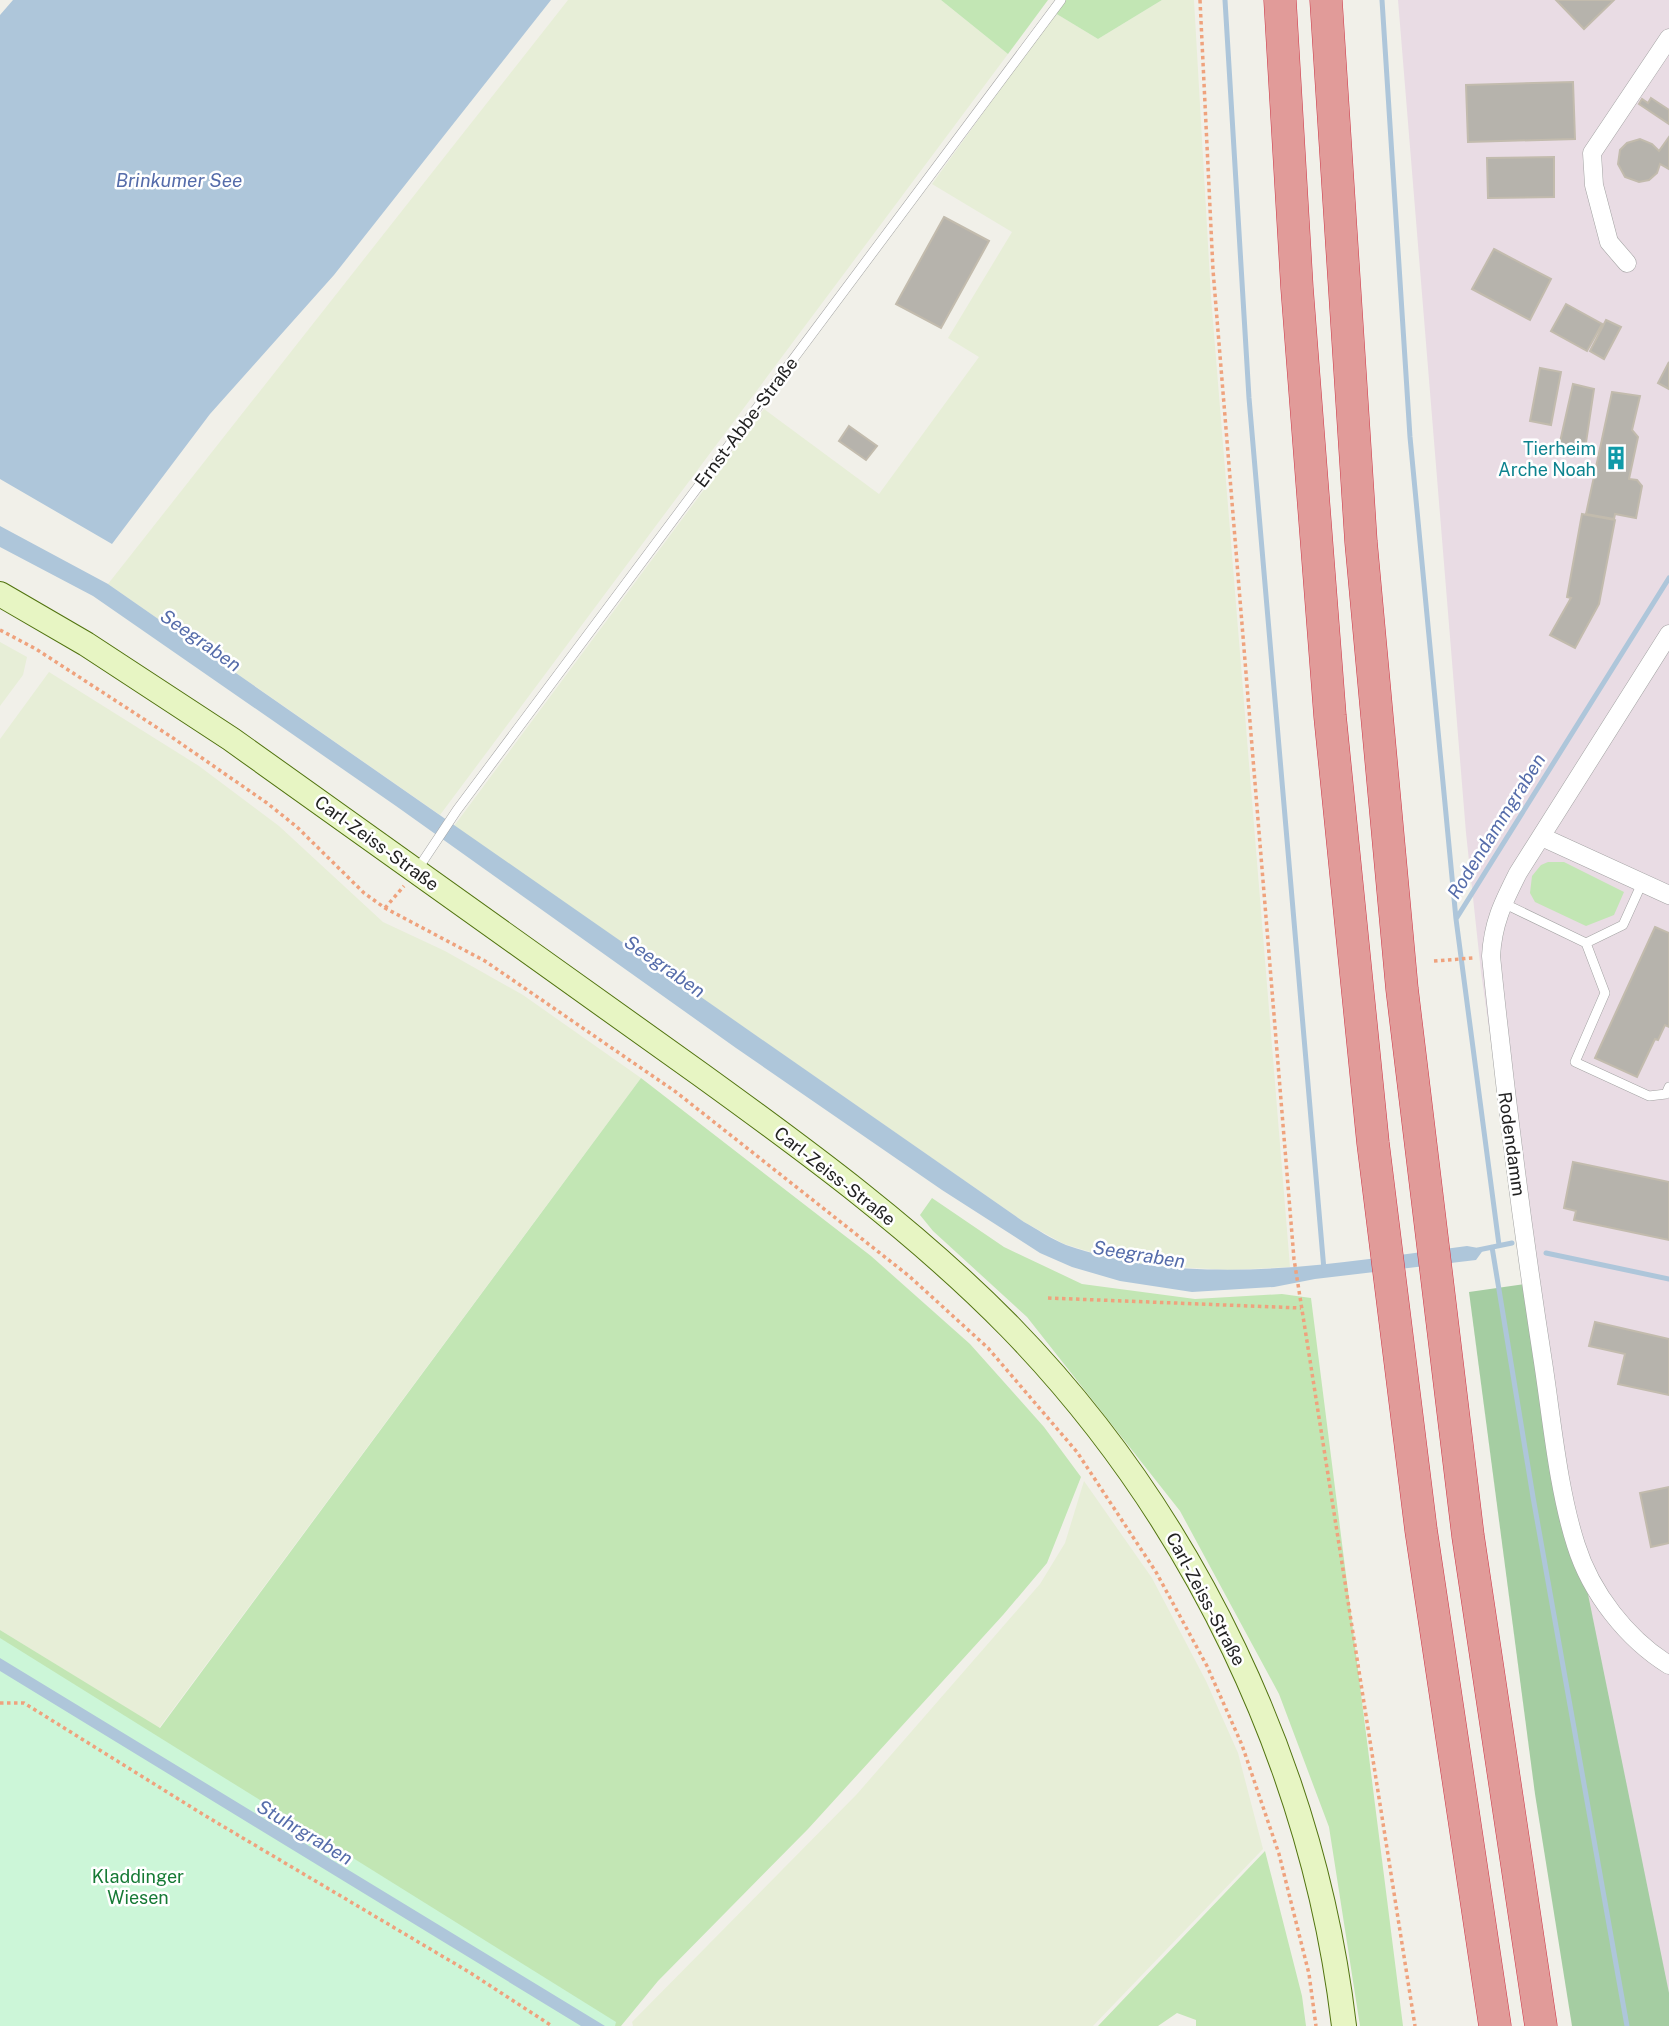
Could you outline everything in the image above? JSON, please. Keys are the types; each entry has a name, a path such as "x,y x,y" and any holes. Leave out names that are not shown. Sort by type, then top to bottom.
{"highway":[{"path":"1280,0 1297,288 1330,716 1373,1143 1421,1530 1495,2026"},
{"path":"1326,0 1360,542 1402,989 1468,1536 1541,2026"}],"main road":[{"name":"Carl-Zeiss-Straße","path":"0,594 160,691 733,1098 848,1185 960,1280 1010,1327 1056,1378 1131,1474 1166,1525 1243,1668 1292,1791 1310,1853 1335,1960 1344,2026"}],"street":[{"path":"1627,263 1609,242 1594,185 1592,153 1669,38"},
{"name":"Rodendamm","path":"1669,634 1518,873 1492,933 1491,956 1505,1096 1524,1238 1555,1443 1576,1546 1606,1604 1645,1647 1669,1665"},
{"path":"1542,837 1669,895"}],"lane":[{"name":"Ernst-Abbe-Straße","path":"416,871 457,810 1061,0"},
{"path":"1586,943 1623,925 1642,883"},
{"path":"1503,903 1586,943 1605,993 1575,1062 1649,1096 1666,1094 1669,1087"}],"path":[{"path":"1200,0 1213,270 1294,1259 1415,2026"},
{"path":"0,630 36,649 267,803 385,908 485,961 676,1092 909,1276 988,1348 1077,1452 1156,1572 1207,1666 1237,1734 1279,1854 1310,1973 1316,2026"},
{"path":"385,908 416,871"},
{"path":"1434,961 1491,956"},
{"path":"1048,1298 1301,1308"},
{"path":"0,1703 24,1703 204,1815 469,1972 552,2026"}],"shaded area":[{"path":"1398,0 1669,0 1669,2026 1556,1503 1481,972 1466,833"}],"green space":[{"path":"568,0 941,0 1008,54 440,815 108,584"},
{"path":"941,0 1048,0 1008,54"},
{"path":"1065,0 1162,0 1098,39 1055,13"},
{"path":"1162,0 1194,0 1211,297 1290,1267 1229,1270 1159,1266 1117,1260 1064,1244 1024,1222 454,826 764,409 879,494 979,357 948,338 1012,232 932,184 1055,13 1098,39"},
{"path":"0,642 27,657 23,675 0,706"},
{"path":"49,672 199,766 279,826 383,922 445,951 523,995 641,1078 159,1728 0,1630 0,739"},
{"path":"1564,862 1624,892 1614,915 1586,926 1535,902 1530,893 1532,876 1541,865"},
{"path":"641,1078 871,1256 970,1344 1044,1427 1081,1477 1047,1563 808,1829 658,1981 621,2026 563,2026 0,1712 0,1630 160,1728"},
{"path":"932,1198 1004,1247 1082,1284 1195,1299 1282,1294 1311,1298 1403,2026 1360,2026 1329,1827 1279,1694 1180,1511 1027,1317 933,1231 920,1215"},
{"path":"1525,1284 1669,1993 1669,2026 1572,2026 1535,1794 1469,1292"},
{"path":"1084,1481 1152,1578 1206,1681 1238,1753 1263,1849 1093,2026 633,2026 632,2022 857,1794 1040,1584 1065,1543"},
{"name":"Kladdinger Wiesen","path":"0,1638 616,2022 615,2026 0,2026"},
{"path":"1265,1851 1302,1996 1306,2026 1196,2026 1196,2020 1177,2013 1158,2026 1098,2026"}],"water":[{"name":"Brinkumer See","path":"13,0 551,0 334,275 210,414 112,544 0,479 0,15"},
{"path":"0,526 108,584 1024,1222 1060,1243 1115,1259 1165,1267 1215,1270 1317,1265 1467,1246 1484,1249 1476,1260 1315,1279 1274,1287 1192,1292 1120,1281 1072,1267 1040,1253 942,1190 736,1048 396,806 93,596 0,547"},
{"path":"0,1658 605,2026 581,2026 0,1671"}],"building":[{"path":"1556,0 1614,0 1584,29"},
{"path":"1573,82 1575,139 1468,142 1466,85"},
{"path":"1651,98 1669,110 1669,124 1639,104 1642,99 1648,103"},
{"path":"1669,137 1669,169 1660,164 1657,173 1649,180 1639,182 1625,177 1618,164 1620,150 1627,143 1640,139 1652,144 1659,151"},
{"path":"1554,157 1554,197 1488,198 1487,158"},
{"path":"944,217 989,241 941,328 896,304"},
{"path":"1494,249 1551,279 1530,320 1472,289"},
{"path":"1566,304 1602,324 1587,351 1551,331"},
{"path":"1606,320 1621,327 1604,359 1590,351"},
{"path":"1669,362 1669,389 1658,383"},
{"path":"1540,368 1561,372 1551,425 1530,421"},
{"path":"1573,384 1594,389 1584,456 1558,451"},
{"name":"Tierheim Arche Noah","path":"1612,392 1640,396 1632,430 1638,437 1629,479 1637,480 1642,486 1636,518 1615,514 1614,519 1586,514"},
{"path":"849,426 877,446 866,460 839,441"},
{"path":"1582,514 1615,520 1599,604 1575,648 1550,635 1571,598 1567,597"},
{"path":"1655,927 1669,933 1669,1027 1665,1025 1658,1040 1655,1039 1637,1077 1595,1058"},
{"path":"1573,1162 1669,1182 1669,1240 1574,1220 1576,1211 1564,1208"},
{"path":"1595,1322 1669,1339 1669,1395 1618,1384 1625,1354 1589,1346"},
{"path":"1669,1487 1669,1543 1651,1547 1640,1493"}],"waterway":[{"path":"1225,0 1249,398 1324,1270"},
{"path":"1382,0 1410,437 1456,919"},
{"name":"Rodendammgraben","path":"1499,1245 1456,919 1669,578"},
{"path":"1478,1250 1512,1243"},
{"path":"1492,1247 1533,1497 1627,2026"},
{"path":"1546,1253 1669,1279"}],"place":[{"name":"Tierheim Arche Noah","path":"1616,458"}],"water label":[{"name":"Seegraben","path":"201,640"},
{"name":"Seegraben","path":"665,966"},
{"name":"Seegraben","path":"1139,1254"},
{"name":"Stuhrgraben","path":"305,1832"}]}
